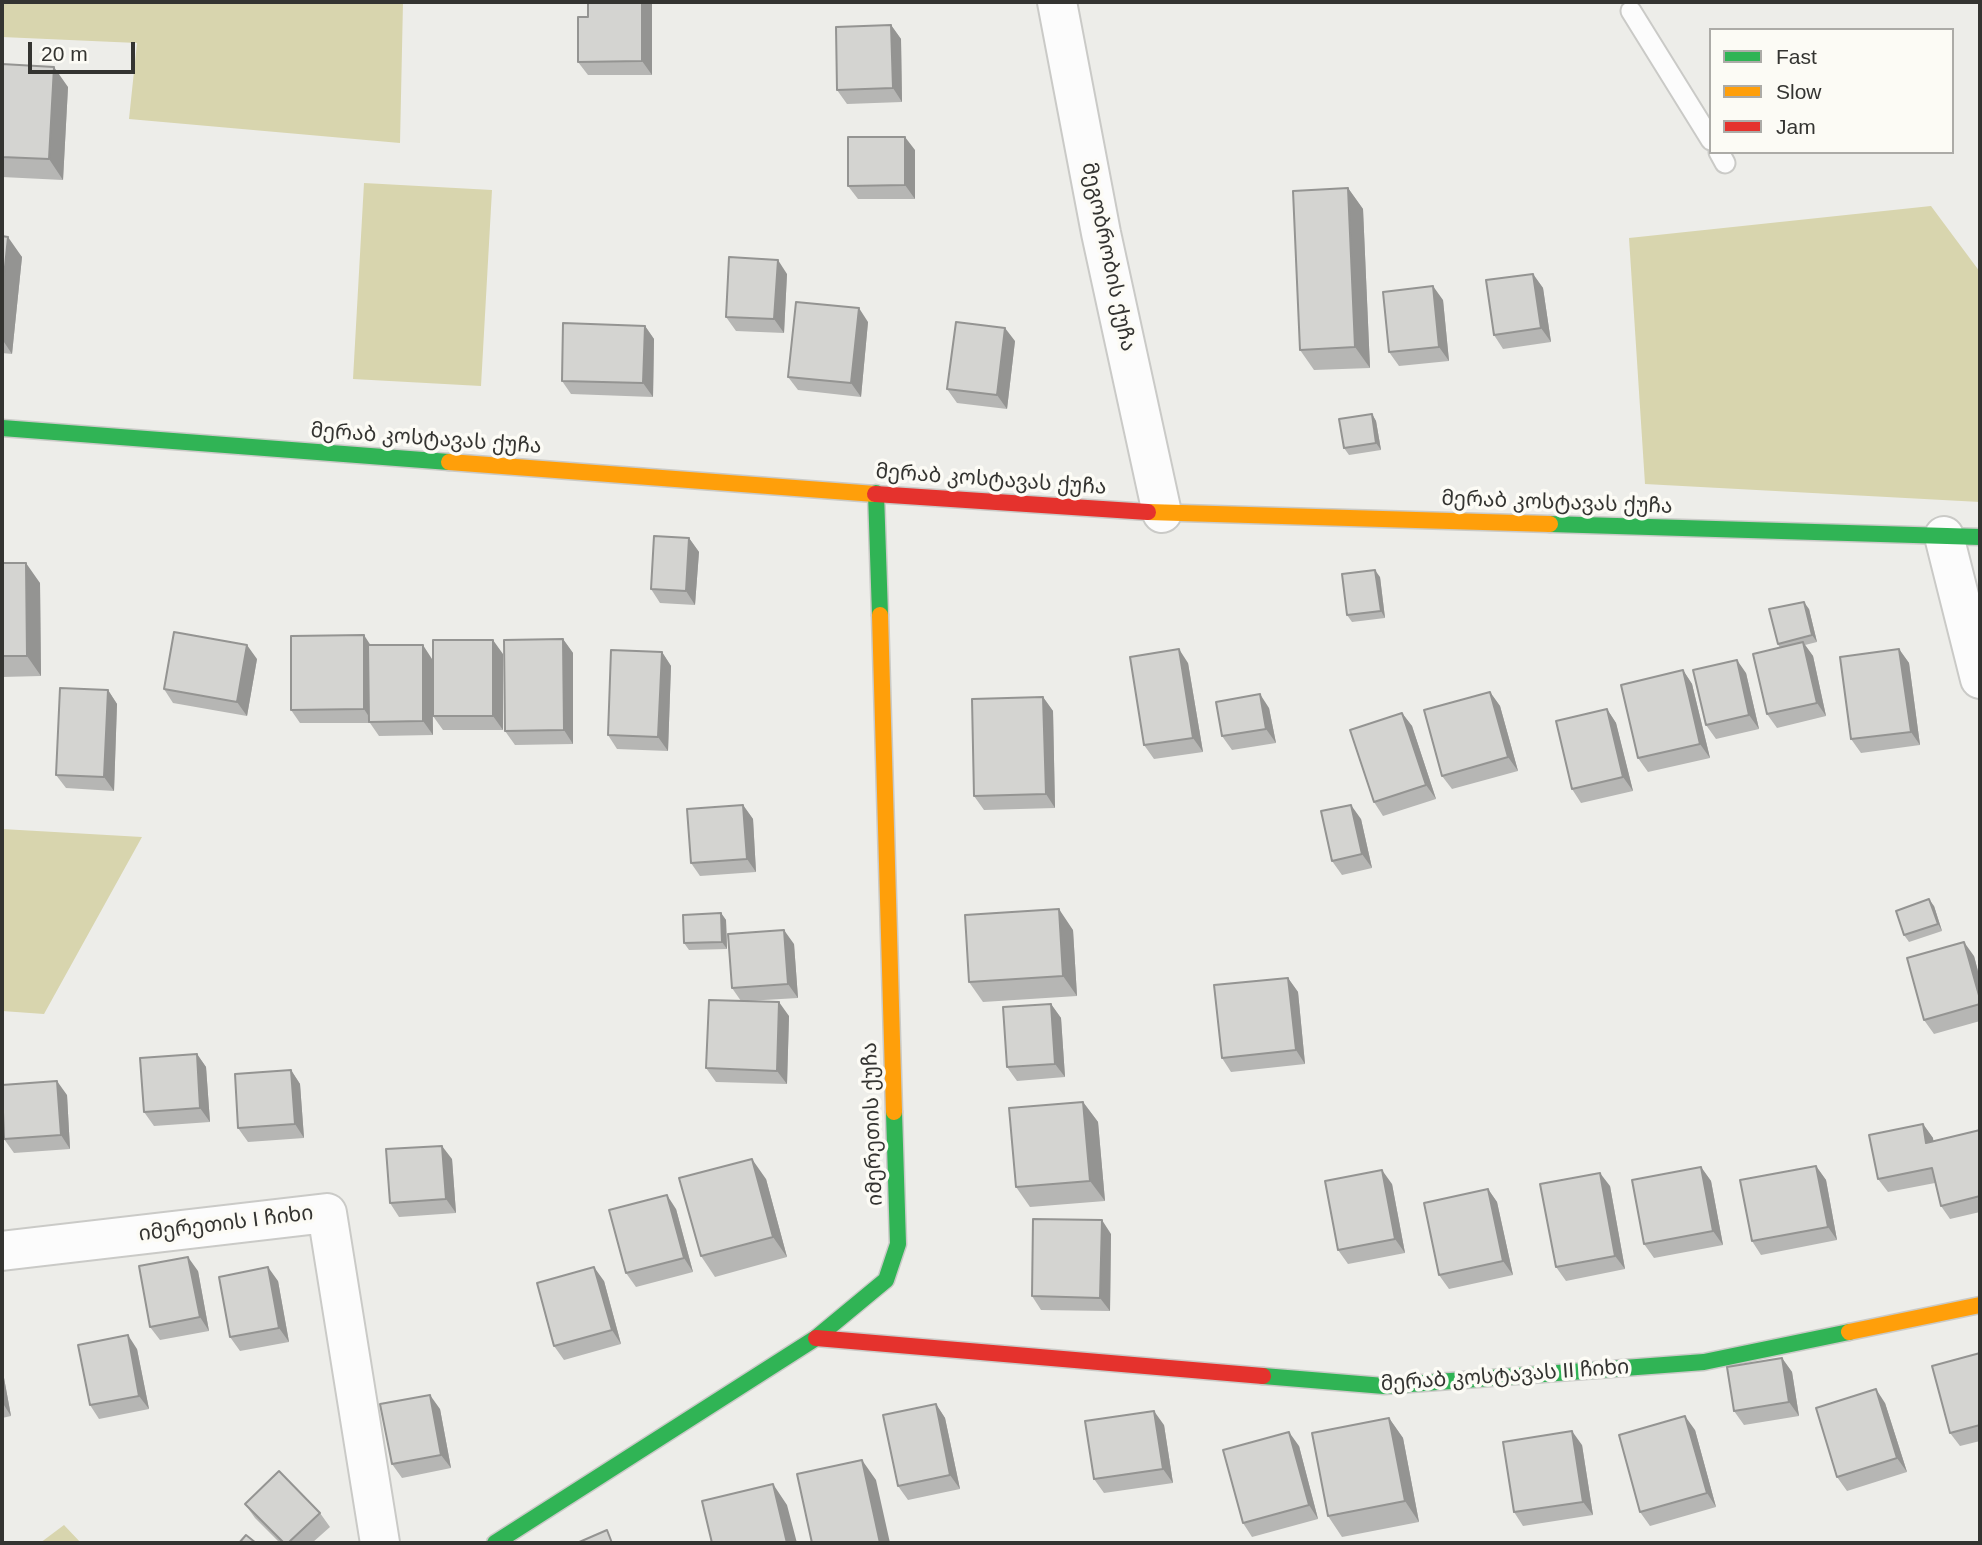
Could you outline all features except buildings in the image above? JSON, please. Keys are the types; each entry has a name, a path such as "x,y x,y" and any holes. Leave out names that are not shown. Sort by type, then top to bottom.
{"street":[{"name":"მეგობრობის ქუჩა","path":"1057,2 1101,233 1162,513"},
{"name":"მერაბ კოსტავას ქუჩა","path":"2,428 1162,513 1962,537"},
{"name":"იმერეთის ქუჩა","path":"495,1543 816,1339 886,1280 898,1244 876,494"},
{"path":"1962,537 1980,680"},
{"name":"იმერეთის I ჩიხი","path":"2,1251 327,1213 380,1543"},
{"name":"მერაბ კოსტავას II ჩიხი","path":"816,1339 1384,1387 1704,1362 1980,1305"}],"lane":[{"path":"1633,5 1709,136"}],"shaded area":[{"path":"2,2 403,2 400,143 129,119 137,43 2,37"},
{"path":"364,183 492,190 481,386 353,379"},
{"path":"1931,206 1980,272 1980,502 1645,484 1629,238"},
{"path":"2,829 142,837 44,1014 2,1011"},
{"path":"64,1525 81,1543 40,1543"}],"traffic: fast":[{"path":"2,428 449,462"},
{"path":"876,493 880,615"},
{"path":"1550,524 1980,537"},
{"path":"495,1543 816,1338 886,1280 898,1244 894,1112"},
{"path":"1263,1376 1384,1386 1704,1362 1849,1332"}],"traffic: slow":[{"path":"449,462 875,494"},
{"path":"1148,512 1550,524"},
{"path":"880,615 894,1112"},
{"path":"1849,1332 1980,1305"}],"traffic: jam":[{"path":"875,494 1148,512"},
{"path":"816,1338 1263,1376"}]}
